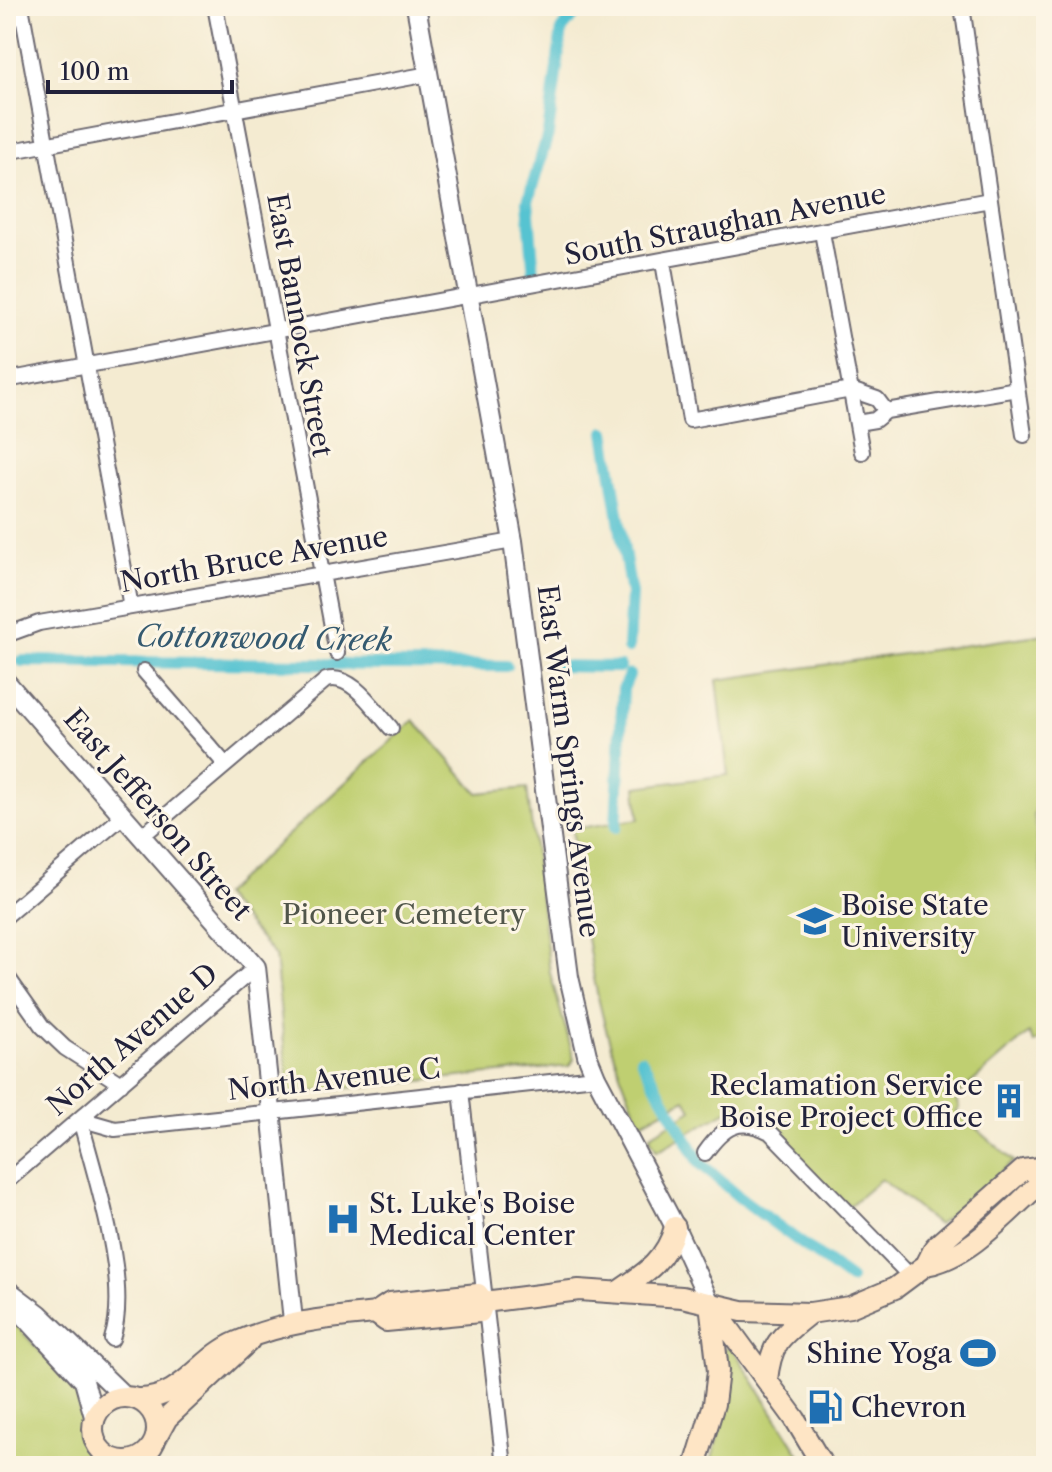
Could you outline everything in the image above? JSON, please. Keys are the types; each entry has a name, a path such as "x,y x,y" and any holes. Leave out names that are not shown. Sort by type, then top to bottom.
{"main road":[{"path":"101,1466 95,1430 106,1404 161,1396 182,1384 227,1347 293,1321 375,1313 390,1303 478,1294 484,1302 579,1290 619,1291 710,1303 742,1311 810,1313 852,1307 918,1271 948,1261 1039,1184 1043,1166 1023,1170 935,1247 918,1271"},
{"path":"963,1222 974,1223 1004,1204 1011,1209"},
{"path":"619,1291 661,1259 671,1244 675,1227"},
{"path":"695,1466 710,1419 718,1371 710,1303"},
{"name":"East Warm Springs Avenue","path":"710,1303 767,1380 823,1466"},
{"path":"767,1380 770,1356 776,1341 810,1313"},
{"path":"95,1430 108,1455 117,1460 136,1459 146,1453 167,1418 224,1368 255,1334"},
{"path":"131,1398 156,1420 146,1453"}],"street":[{"path":"21,6 131,607"},
{"name":"East Bannock Street","path":"215,6 319,575 325,586 337,653"},
{"name":"East Warm Springs Avenue","path":"416,6 513,541 569,977 587,1055 596,1077 675,1227 710,1303"},
{"path":"962,6 1024,435"},
{"path":"6,152 429,74"},
{"name":"South Straughan Avenue","path":"6,380 469,298 990,200"},
{"path":"822,232 862,452"},
{"path":"663,262 690,420 851,390 877,399 886,411"},
{"path":"857,423 875,420 886,411 1017,389"},
{"name":"North Bruce Avenue","path":"6,635 39,623 513,541"},
{"path":"144,671 225,764"},
{"path":"141,837 317,686 333,678 354,688 391,728"},
{"name":"East Jefferson Street","path":"6,682 256,967"},
{"path":"6,916 123,816"},
{"path":"256,967 293,1321"},
{"name":"North Avenue D","path":"6,1182 256,967"},
{"path":"6,975 42,1026 65,1048 121,1084"},
{"name":"North Avenue C","path":"80,1119 115,1129 596,1077"},
{"path":"461,1091 504,1466"},
{"path":"80,1119 111,1240 117,1324 112,1339"},
{"path":"705,1153 715,1138 740,1123 753,1123 770,1132 918,1271"},
{"path":"6,1289 39,1314 131,1398"},
{"path":"6,1296 57,1356 84,1381 95,1430"}],"green space":[{"name":"Boise State University","path":"1046,634 1046,769 1034,815 1046,906 1046,1034 1034,1043 1029,1033 955,1097 959,1108 956,1111 1014,1161 938,1225 881,1179 849,1206 751,1122 743,1126 727,1111 657,1151 649,1136 692,1110 685,1099 641,1123 625,1087 612,1051 594,979 572,829 639,819 636,787 728,775 717,680"},
{"name":"Pioneer Cemetery","path":"414,720 478,793 527,788 550,973 574,1059 570,1066 289,1094 275,956 222,895"},
{"path":"6,1314 77,1392 87,1466 6,1466"},
{"path":"732,1347 807,1466 710,1466 722,1422 725,1349"}],"waterway":[{"path":"534,276 528,201 548,134 562,29 582,6"},
{"path":"605,432 631,594 628,648"},
{"name":"Cottonwood Creek","path":"22,661 506,666"},
{"name":"Cottonwood Creek","path":"554,666 620,667"},
{"path":"616,827 623,689 629,675"},
{"path":"641,1059 700,1163 739,1197 850,1279"}],"place":[{"name":"Boise State University","path":"815,921"},
{"name":"Reclamation Service Boise Project Office","path":"1009,1101"},
{"name":"St. Luke's Boise Medical Center","path":"343,1219"},
{"name":"Shine Yoga","path":"978,1353"},
{"name":"Chevron","path":"825,1407"}]}
